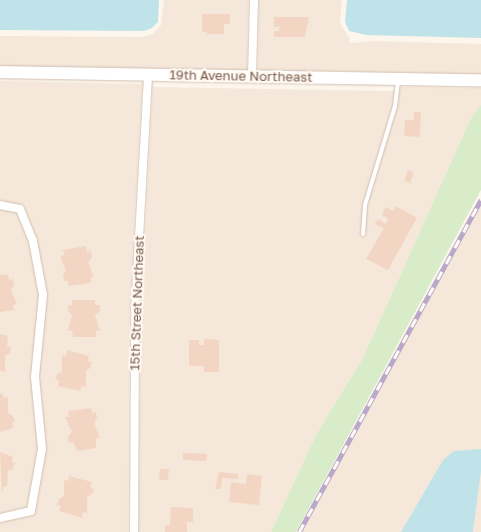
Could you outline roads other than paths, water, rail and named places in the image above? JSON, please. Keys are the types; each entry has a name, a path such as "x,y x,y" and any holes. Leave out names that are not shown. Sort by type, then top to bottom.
{"street":[{"path":"252,76 254,0"},
{"name":"19th Avenue Northeast","path":"0,72 481,80"},
{"name":"15th Street Northeast","path":"134,532 135,309 148,74"},
{"path":"0,205 20,208 33,240 43,295 35,376 42,449 31,511 0,518"}],"lane":[{"path":"363,234 365,204 395,106 398,79"}],"water":[{"path":"0,0 159,0 158,22 152,28 144,31 0,30"},
{"path":"347,0 481,0 481,38 366,35 349,31 345,22"},
{"path":"481,449 481,471 473,532 401,532 443,460 454,451"}],"railway":[{"path":"299,532 481,199"}]}
